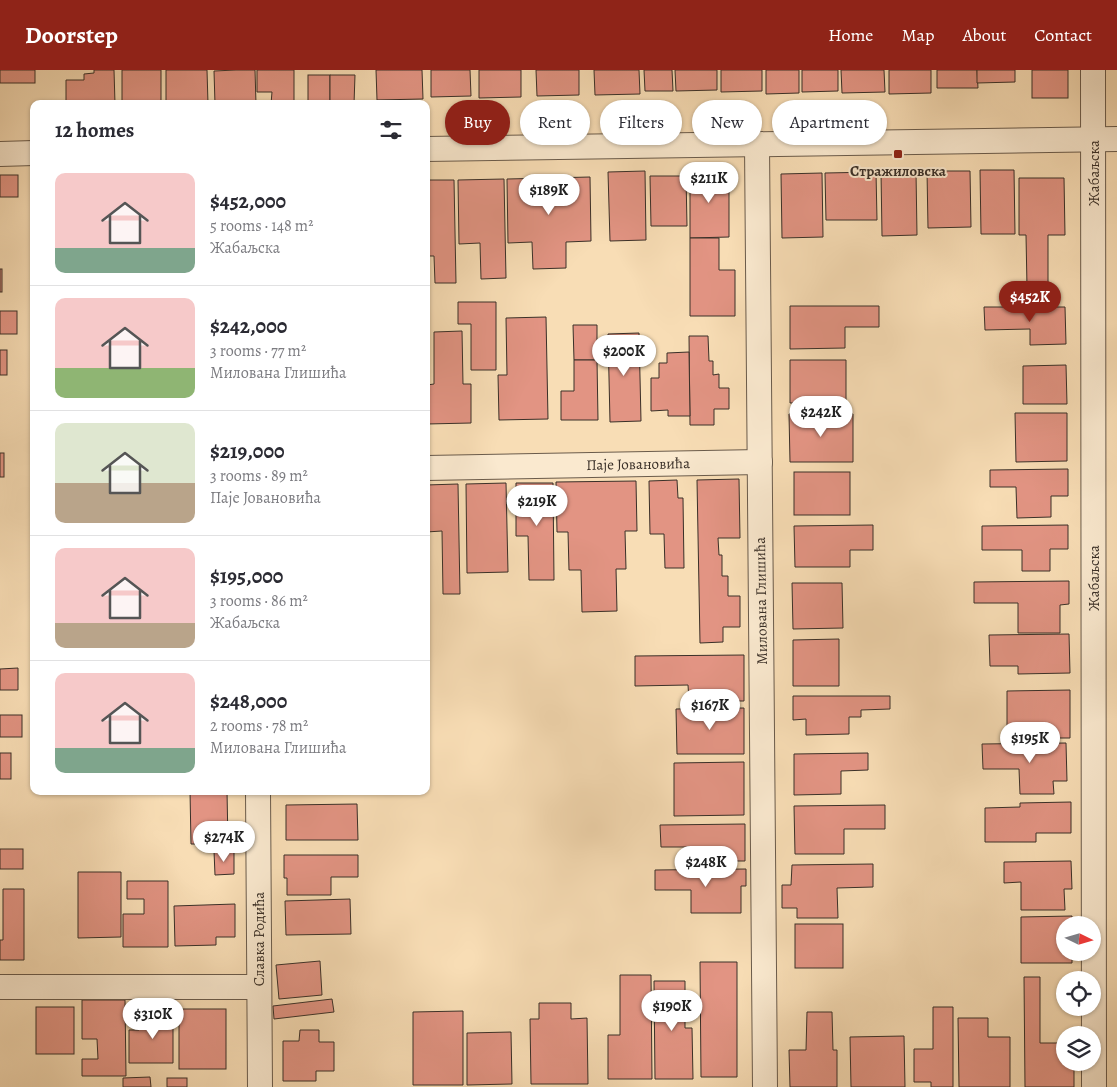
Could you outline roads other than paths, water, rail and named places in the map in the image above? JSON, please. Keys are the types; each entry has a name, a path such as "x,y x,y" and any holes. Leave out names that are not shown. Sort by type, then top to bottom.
{"street":[{"name":"Жабаљска","path":"1093,70 1094,1087"},
{"path":"762,145 1117,139"},
{"path":"430,149 756,145"},
{"name":"Милована Глишића","path":"756,145 765,1087"},
{"path":"0,154 30,153"},
{"name":"Паје Јовановића","path":"430,468 760,462"},
{"name":"Славка Родића","path":"258,795 260,1087"},
{"path":"0,987 259,988"}],"place":[{"name":"Стражиловска","path":"898,154"}]}
